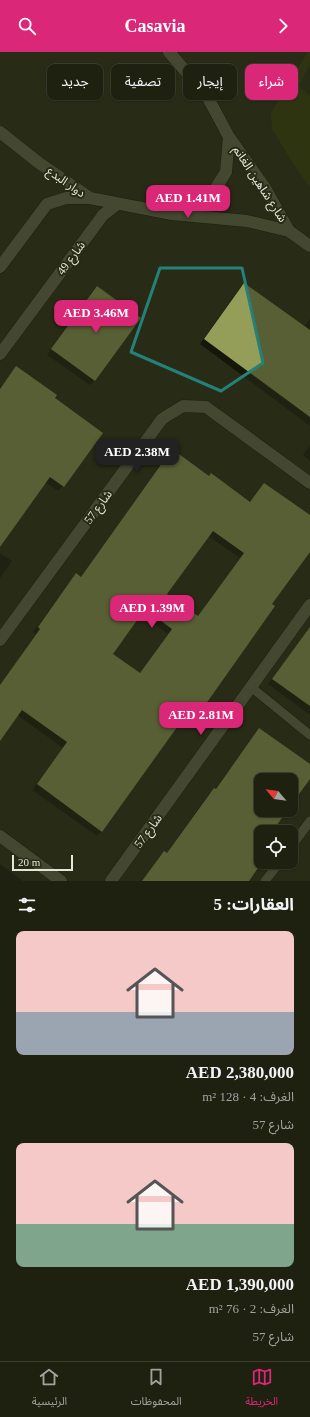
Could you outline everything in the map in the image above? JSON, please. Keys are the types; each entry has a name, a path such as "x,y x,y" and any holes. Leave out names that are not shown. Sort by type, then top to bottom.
{"street":[{"path":"169,52 206,96 229,137 226,172 214,191 172,214"},
{"name":"دوار البدع","path":"0,132 39,163 90,198 172,214"},
{"name":"شارع شاهين الغانم","path":"229,137 265,188 289,231"},
{"path":"0,267 47,204 66,198 90,198"},
{"name":"شارع 49","path":"0,354 103,215 117,204"},
{"name":"شارع شاهين الغانم","path":"172,214 247,221 289,231 310,246"},
{"name":"شارع 57","path":"0,640 162,419 183,406 206,406 310,483"},
{"name":"شارع 57","path":"112,881 310,605"},
{"path":"0,836 61,881"}],"lane":[{"path":"251,687 310,735"},
{"path":"298,837 310,821"},
{"path":"265,881 274,869"}],"highlighted area":[{"path":"160,268 242,268 263,363 221,391 131,352"}],"green space":[{"path":"308,52 310,52 310,63 299,86 310,97 310,187 294,165 272,129 271,113 279,100 298,100 298,68"}],"building":[{"path":"244,283 310,330 310,417 204,339"},
{"path":"97,286 141,318 95,381 51,349"},
{"path":"16,366 57,395 55,398 103,433 64,487 50,477 0,547 0,389"},
{"path":"172,449 209,476 211,473 250,502 264,483 310,515 310,552 272,604 275,606 203,708 195,702 102,832 37,784 67,742 22,710 0,741 0,685 40,629 38,627 76,573 81,577","holes":["213,531 244,553 198,616 167,594","145,609 172,629 140,673 113,654"]},
{"path":"310,627 310,706 272,679"},
{"path":"259,728 310,764 310,779 298,795 298,773 254,773 254,817 283,817 277,825 254,825 254,869 257,869 249,881 142,881 164,851 167,853 214,788 216,789"}]}
